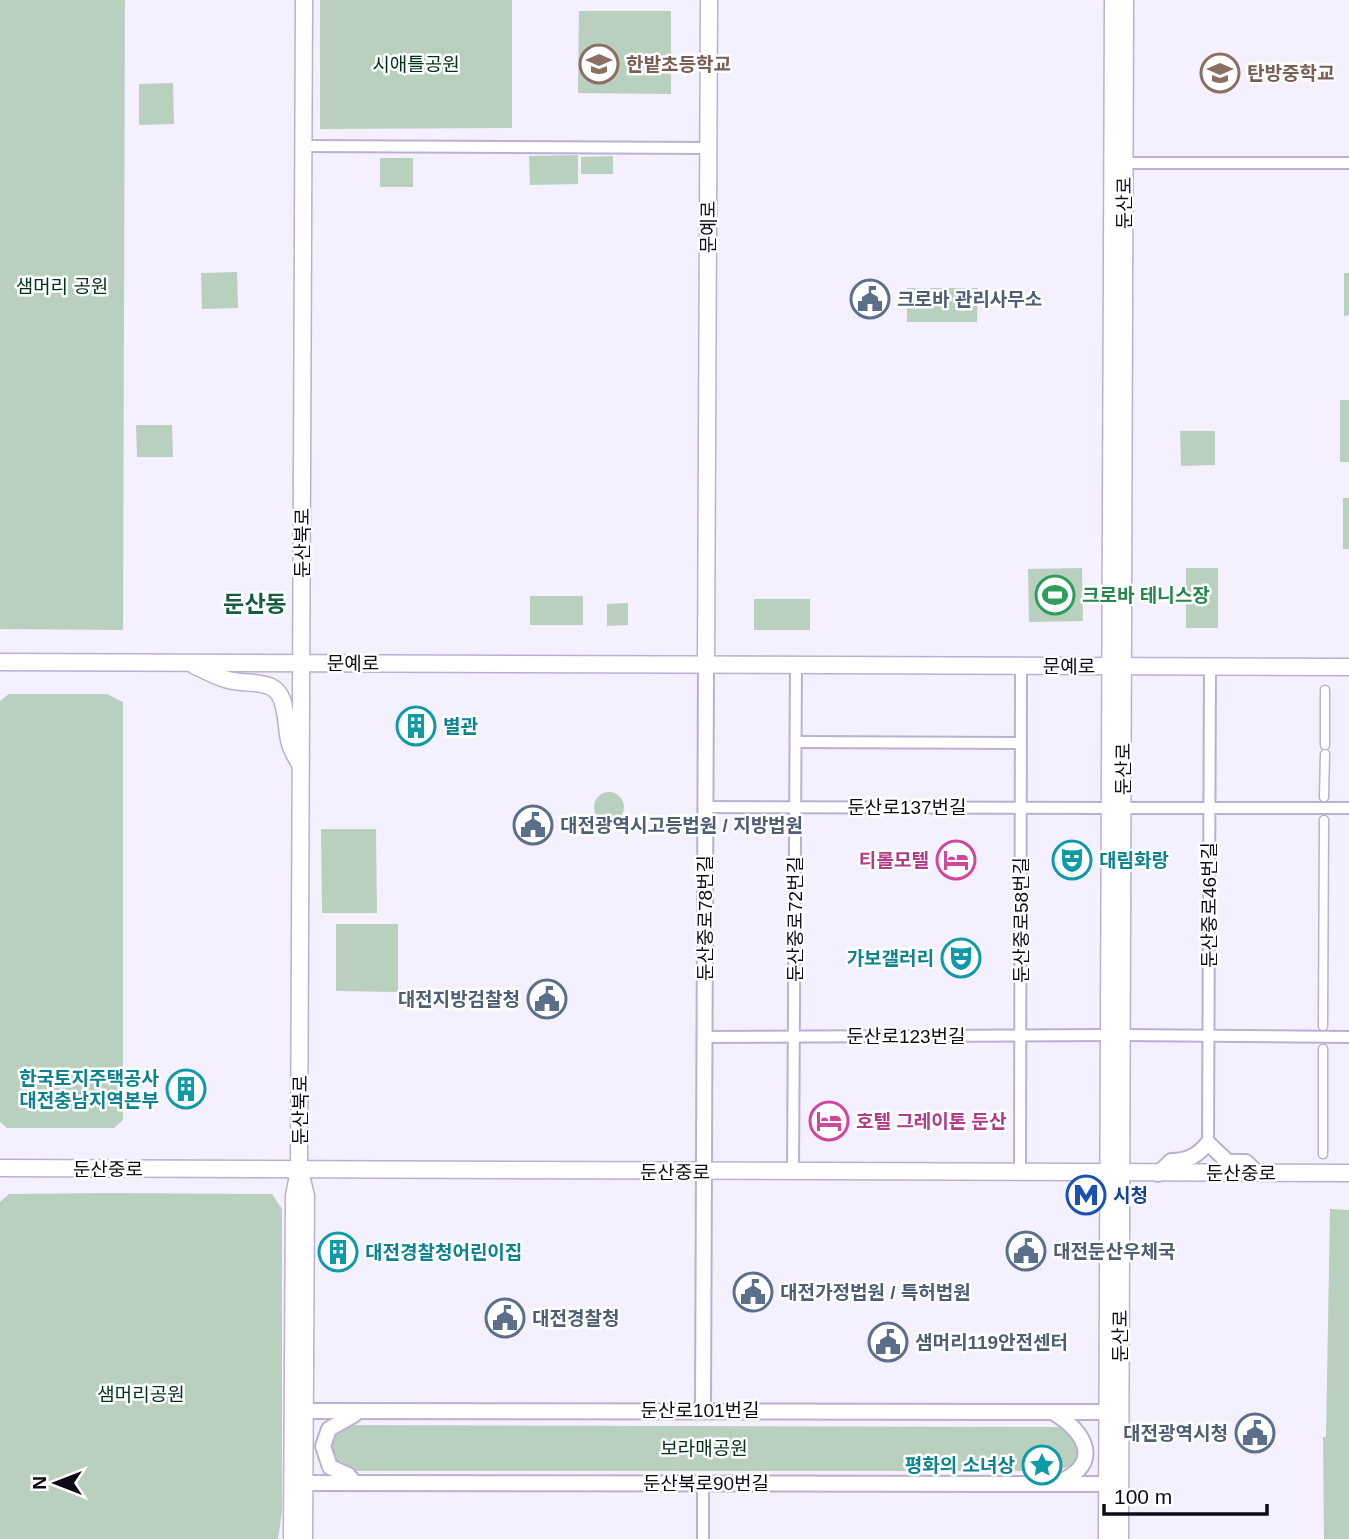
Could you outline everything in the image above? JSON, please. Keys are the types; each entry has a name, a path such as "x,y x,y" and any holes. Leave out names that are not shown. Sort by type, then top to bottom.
{"main road":[{"name":"둔산북로","path":"303,0 299,1170 294,1196 299,1483 304,1539"},
{"name":"문예로","path":"706,664 709,0"},
{"name":"둔산로","path":"1107,1539 1114,1484 1118,163 1113,0"},
{"name":"둔산로","path":"1118,163 1125,0"},
{"name":"문예로","path":"0,662 1349,667"},
{"path":"190,663 228,681 261,682 278,693 284,703 287,744 301,765"},
{"name":"둔산중로","path":"0,1168 1020,1174 1349,1173"},
{"name":"둔산로","path":"1114,1174 1108,1412 1120,1539"},
{"name":"둔산북로","path":"292,1539 299,1483"}],"street":[{"path":"303,146 708,148"},
{"path":"1118,163 1349,163"},
{"name":"둔산중로78번길","path":"703,1410 706,664"},
{"name":"둔산중로72번길","path":"793,1172 796,665"},
{"name":"둔산중로58번길","path":"1020,1174 1021,666"},
{"name":"둔산중로46번길","path":"1208,1143 1210,667"},
{"path":"1324,797 1325,690"},
{"path":"796,742 1021,743"},
{"name":"둔산로137번길","path":"705,807 1349,808"},
{"path":"1323,1026 1324,820"},
{"name":"둔산로123번길","path":"705,1037 1349,1037"},
{"path":"1323,1049 1323,1154"},
{"path":"1158,1174 1171,1161 1184,1161 1200,1153 1208,1143 1228,1162 1246,1162 1257,1173"},
{"name":"둔산로101번길","path":"299,1411 1108,1412"},
{"path":"355,1483 348,1475 330,1467 323,1446 329,1429 340,1421 348,1421 358,1412"},
{"path":"1053,1412 1077,1429 1085,1450 1079,1468 1055,1484"},
{"name":"둔산북로90번길","path":"299,1483 1114,1484"},
{"path":"703,1539 704,1483"}],"green space":[{"name":"샘머리 공원","path":"0,0 125,0 123,630 0,629"},
{"name":"시애틀공원","path":"320,0 512,0 512,128 320,129"},
{"path":"579,11 671,11 671,94 578,93"},
{"path":"173,83 174,124 139,125 139,84"},
{"path":"578,155 578,184 530,185 529,156"},
{"path":"613,156 613,174 581,174 581,157"},
{"path":"380,158 413,158 413,187 380,187"},
{"path":"237,272 238,308 202,309 201,273"},
{"path":"1344,273 1349,273 1349,315 1344,316"},
{"path":"907,288 978,288 977,322 907,322"},
{"path":"1340,400 1349,400 1349,462 1340,462"},
{"path":"136,425 172,425 173,457 137,457"},
{"path":"1180,431 1215,431 1215,465 1181,466"},
{"path":"1343,498 1349,498 1349,549 1343,549"},
{"name":"크로바 테니스장","path":"1082,568 1083,621 1029,622 1028,569"},
{"path":"1186,568 1218,568 1218,628 1186,628"},
{"path":"530,596 583,596 583,625 530,625"},
{"path":"754,599 810,599 810,630 754,630"},
{"path":"628,603 628,625 607,626 607,604"},
{"path":"9,694 107,694 123,702 123,1120 114,1128 7,1128 0,1122 0,701"},
{"path":"609,792 620,796 624,807 620,818 609,822 598,818 594,807 598,796"},
{"path":"321,829 376,829 377,913 322,913"},
{"path":"336,924 398,924 398,992 336,991"},
{"name":"샘머리공원","path":"9,1194 272,1194 282,1209 282,1512 278,1539 0,1539 0,1202"},
{"path":"1330,1209 1349,1210 1349,1539 1324,1539 1323,1437 1326,1437"},
{"name":"보라매공원","path":"347,1425 1058,1427 1073,1434 1080,1452 1073,1465 1056,1471 349,1471 333,1463 330,1444 332,1436"}],"place":[{"name":"한밭초등학교","path":"599,64"},
{"name":"탄방중학교","path":"1220,73"},
{"name":"크로바 관리사무소","path":"870,299"},
{"name":"크로바 테니스장","path":"1055,595"},
{"name":"별관","path":"416,726"},
{"name":"대전광역시고등법원 / 지방법원","path":"533,825"},
{"name":"티롤모텔","path":"956,860"},
{"name":"대림화랑","path":"1072,860"},
{"name":"가보갤러리","path":"961,958"},
{"name":"대전지방검찰청","path":"547,999"},
{"name":"한국토지주택공사 대전충남지역본부","path":"186,1089"},
{"name":"호텔 그레이톤 둔산","path":"829,1121"},
{"name":"시청","path":"1086,1195"},
{"name":"대전둔산우체국","path":"1026,1251"},
{"name":"대전경찰청어린이집","path":"338,1252"},
{"name":"대전가정법원 / 특허법원","path":"753,1292"},
{"name":"대전경찰청","path":"505,1318"},
{"name":"샘머리119안전센터","path":"888,1342"},
{"name":"대전광역시청","path":"1255,1433"},
{"name":"평화의 소녀상","path":"1042,1465"}],"district":[{"name":"둔산동","path":"255,604"}]}
